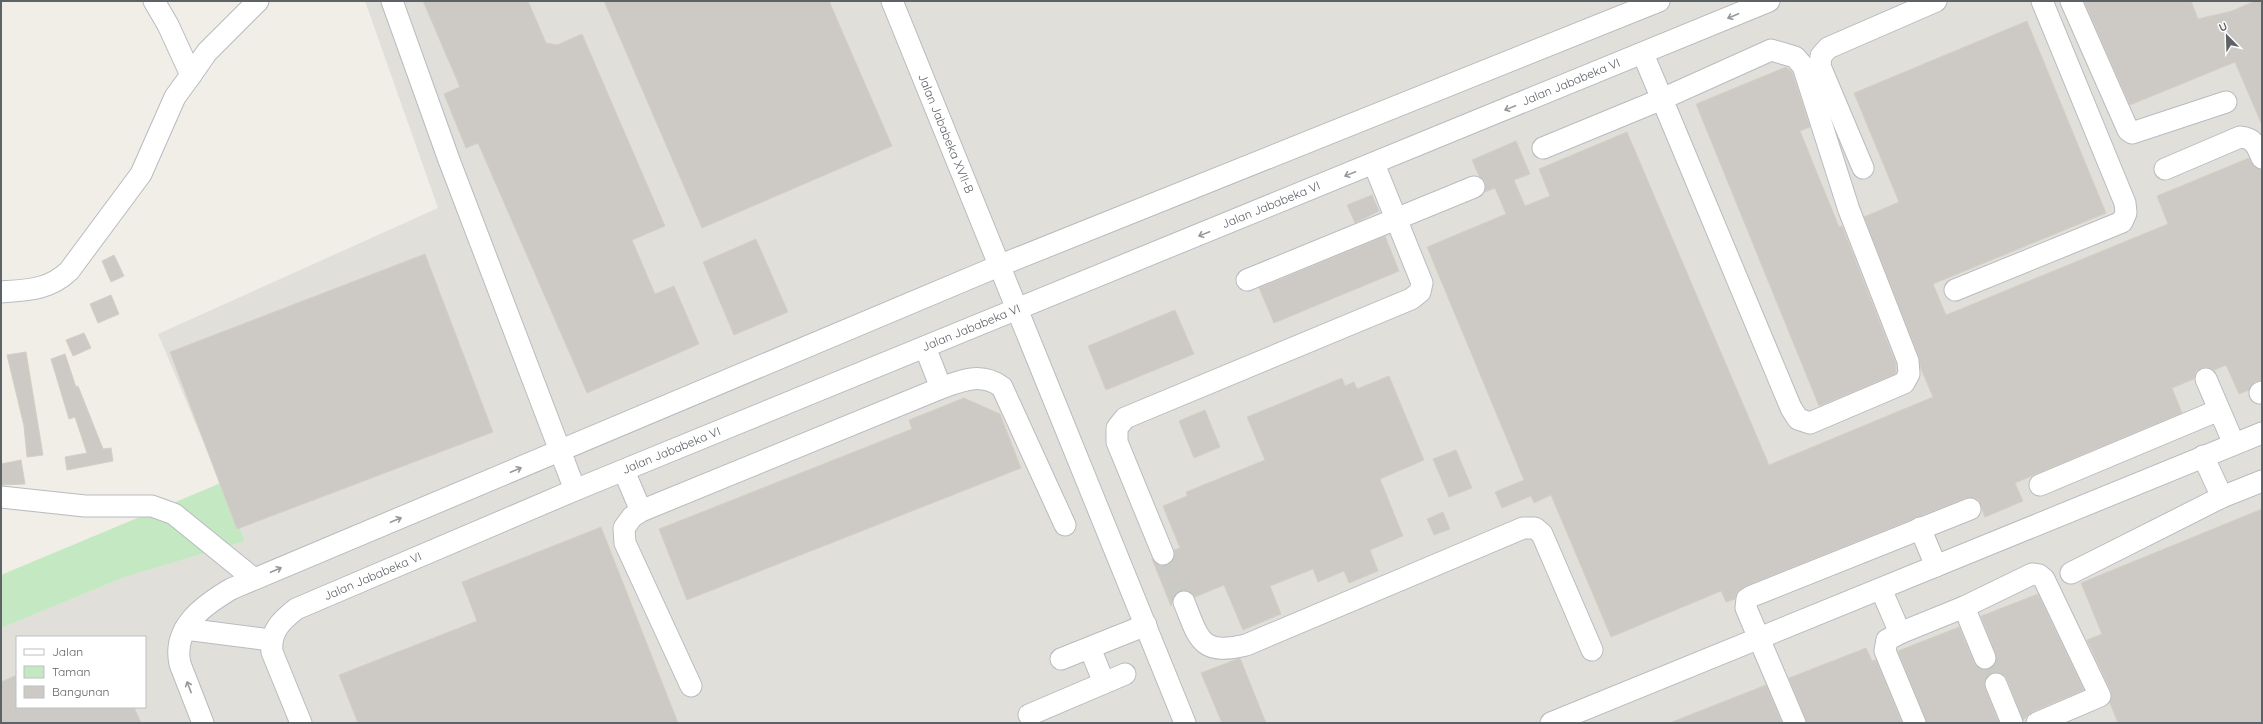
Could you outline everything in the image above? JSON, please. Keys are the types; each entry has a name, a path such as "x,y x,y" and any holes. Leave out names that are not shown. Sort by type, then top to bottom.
{"street":[{"path":"154,1 168,25 191,75"},
{"path":"1,292 38,289 59,281 69,271 141,174 176,97 207,52 258,1"},
{"path":"392,1 452,168 575,490"},
{"name":"Jalan Jababeka XVII-B","path":"892,1 1001,265 1185,723"},
{"path":"204,723 178,654 179,644 185,629 195,614 211,601 254,579 560,452 1001,265 1659,1"},
{"name":"Jalan Jababeka VI","path":"271,640 279,623 296,609 575,490 1018,310 1769,1"},
{"path":"1955,290 2122,222 2126,213 2125,203 2042,1"},
{"path":"2071,1 2128,130 2132,133 2226,102"},
{"path":"1864,168 1820,66 1821,56 1828,48 1931,2"},
{"path":"1543,148 1662,99 1772,50 1795,57 1803,66 1849,210 1908,361 1909,374 1904,383 1810,423 1798,419 1791,408 1662,99 1643,54"},
{"path":"2165,169 2240,137 2248,138 2256,143 2262,158"},
{"path":"1163,554 1117,442 1117,428 1125,418 1411,299 1420,292 1422,283 1374,164"},
{"path":"1247,280 1474,187"},
{"path":"924,348 941,388"},
{"path":"690,686 625,543 624,528 632,517 641,512 941,388 969,378 984,378 993,381 1002,387 1065,525"},
{"path":"2206,379 2234,444"},
{"path":"2040,484 2219,410"},
{"path":"1551,723 1758,637 1881,589 2262,433"},
{"path":"2203,456 2222,497"},
{"path":"624,471 641,512"},
{"path":"2071,573 2222,497 2262,481"},
{"path":"1,496 86,506 152,506 174,514 254,579"},
{"path":"1795,723 1746,608 1747,599 1970,509"},
{"path":"1184,602 1199,638 1209,647 1232,648 1246,645 1523,528 1535,528 1542,534 1592,650"},
{"path":"1920,528 1936,566"},
{"path":"1915,723 1884,651 1887,640 2032,574 2039,575 2044,579 2100,696 2037,723"},
{"path":"1881,589 1900,633"},
{"path":"1964,606 1985,658"},
{"path":"1061,659 1146,625"},
{"path":"185,629 271,640 272,652 301,723"},
{"path":"1090,648 1104,683"},
{"path":"1029,715 1124,674"},
{"path":"1996,684 2012,723"}],"shaded area":[{"path":"365,1 2262,1 2262,723 1,723 1,628 125,577 245,541 158,334 438,208"}],"green space":[{"path":"221,483 245,541 125,577 1,628 1,575"}],"building":[{"path":"423,1 528,1 546,43 557,45 582,34 665,226 632,240 655,294 674,286 699,344 587,393 478,143 466,148 444,94 460,87"},
{"path":"604,1 829,1 892,146 702,228"},
{"path":"2084,1 2191,1 2198,19 2232,11 2255,1 2262,1 2262,125 2235,62 2130,105"},
{"path":"2027,21 2106,213 1933,284 1946,315 2168,224 2157,196 2249,158 2254,167 2262,170 2262,380 2255,382 2249,390 2239,394 2226,365 2214,370 2208,367 2202,368 2196,372 2194,379 2172,388 2182,413 2015,483 2023,501 1985,517 1978,499 1966,498 1748,585 1737,592 1735,599 1726,602 1721,591 1611,637 1551,495 1534,503 1531,496 1502,508 1495,492 1524,480 1427,247 1506,214 1495,188 1485,192 1485,182 1479,176 1472,160 1516,141 1530,174 1514,180 1525,206 1550,196 1539,169 1627,132 1769,465 1933,397 1921,369 1919,357 1864,217 1899,202 1854,93"},
{"path":"1786,67 1792,72 1810,127 1800,131 1839,227 1842,226 1896,364 1896,374 1819,406 1696,104"},
{"path":"1372,195 1379,211 1355,223 1347,205"},
{"path":"1385,236 1399,271 1274,323 1259,288"},
{"path":"756,239 788,312 734,335 703,262"},
{"path":"425,254 493,432 237,529 170,352"},
{"path":"114,255 124,276 111,282 102,261"},
{"path":"111,295 119,314 98,323 90,304"},
{"path":"1175,310 1194,354 1106,390 1088,346"},
{"path":"84,333 91,348 73,356 66,340"},
{"path":"26,352 43,455 27,457 24,426 7,355"},
{"path":"65,354 76,387 78,386 103,449 111,448 113,461 67,470 65,457 87,453 75,417 69,419 51,359"},
{"path":"1389,376 1424,460 1380,479 1403,536 1370,550 1378,571 1349,583 1344,571 1318,582 1313,569 1270,586 1281,614 1243,630 1224,585 1195,597 1186,590 1179,591 1174,595 1171,606 1152,559 1161,566 1168,565 1173,561 1174,550 1180,548 1163,506 1187,496 1186,492 1265,460 1247,417 1342,378 1345,386 1354,382 1357,389"},
{"path":"964,398 1000,414 1021,468 687,600 659,529 912,429 909,420"},
{"path":"1205,410 1220,447 1194,458 1179,421"},
{"path":"1456,450 1472,488 1449,497 1433,459"},
{"path":"21,460 25,484 1,485 1,464"},
{"path":"2262,509 2262,723 2118,723 2110,703 2111,691 2087,640 2102,634 2081,583"},
{"path":"1443,512 1450,529 1434,535 1427,519"},
{"path":"601,527 678,723 358,723 339,675 477,621 462,582"},
{"path":"2038,594 2084,690 2032,712 2023,720 2007,679 1998,672 1992,673 1986,677 1985,688 1999,723 1927,723 1898,651 1959,627 1974,663 1978,668 1989,669 1995,665 1996,654 1981,616"},
{"path":"1866,648 1872,661 1876,660 1902,723 1807,723 1789,678"},
{"path":"1240,658 1266,723 1222,723 1201,673"},
{"path":"16,675 16,708 134,708 141,723 1,723 1,682"},
{"path":"1766,685 1782,723 1672,722"}],"tunnel":[{"path":"1163,554 1184,602"},
{"path":"1985,658 1996,684"}]}
